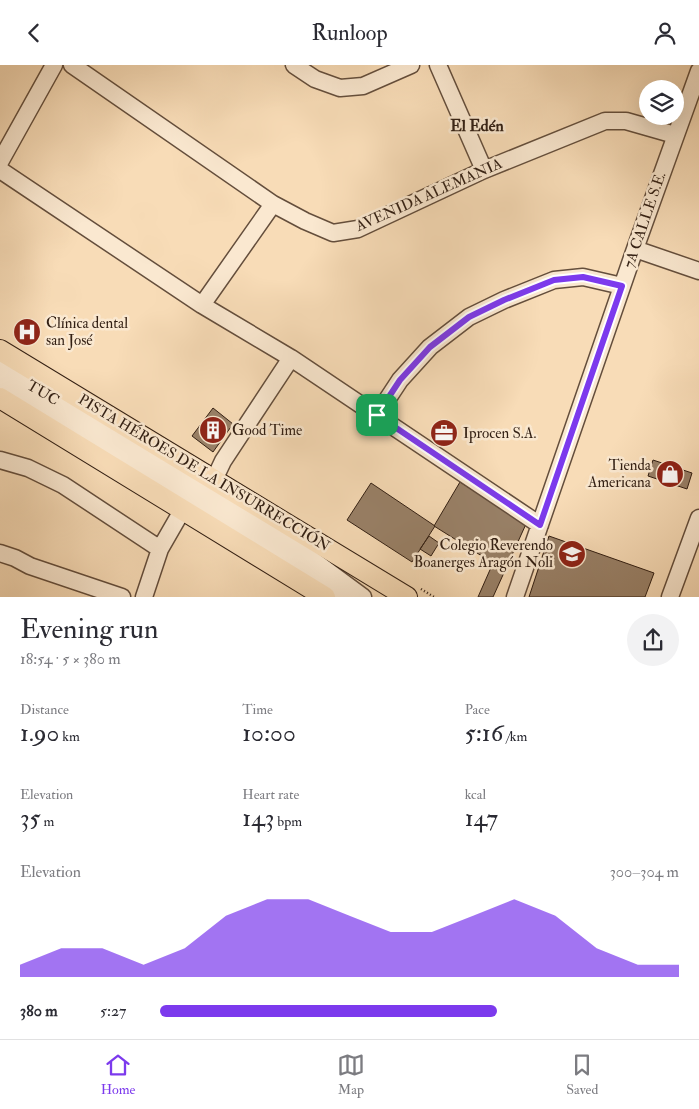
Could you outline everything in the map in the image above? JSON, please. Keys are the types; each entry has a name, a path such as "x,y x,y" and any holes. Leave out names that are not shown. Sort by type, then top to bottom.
{"main road":[{"name":"PISTA HÉROES DE LA INSURRECCIÓN","path":"0,350 407,597"},
{"path":"0,398 326,597"}],"street":[{"path":"0,162 54,65"},
{"name":"AVENIDA ALEMANIA","path":"72,65 273,204 333,233 358,229 484,170 606,121 626,121 675,135"},
{"path":"294,65 315,79 340,88 363,86 411,65"},
{"path":"438,65 484,170"},
{"name":"7A CALLE S.E.","path":"515,597 622,286 699,71"},
{"path":"0,170 202,305 291,358 540,525"},
{"path":"202,305 273,204"},
{"path":"635,249 699,271"},
{"path":"377,415 400,380 430,347 469,317 504,300 554,280 583,277 622,286"},
{"path":"214,480 223,461 291,358"},
{"name":"TUC","path":"0,368 294,546 364,597"},
{"name":"TUC","path":"0,383 347,597"},
{"path":"0,460 28,468 63,485 160,549"},
{"path":"144,597 160,549 183,509"},
{"path":"670,597 699,518"},
{"path":"0,553 30,566 122,597"}],"building":[{"name":"Good Time","path":"213,408 233,424 213,452 192,436"},
{"name":"Tienda Americana","path":"653,460 692,473 687,489 648,476"},
{"path":"460,482 526,524 493,597 478,597 493,563 434,526"},
{"path":"371,483 435,526 412,562 347,520"},
{"path":"429,536 439,543 431,556 420,549"},
{"name":"Colegio Reverendo Boanerges Aragón Noli","path":"549,536 654,573 645,597 529,597"}],"place":[{"name":"Clínica dental san José","path":"27,332"},
{"name":"Good Time","path":"213,430"},
{"name":"Iprocen S.A.","path":"444,433"},
{"name":"Tienda Americana","path":"670,474"},
{"name":"Colegio Reverendo Boanerges Aragón Noli","path":"572,554"}],"district":[{"name":"El Edén","path":"477,126"}],"route":[{"path":"583,277 622,286 540,525 377,415 400,380 430,347 469,317 504,300 554,280 583,277"}]}
